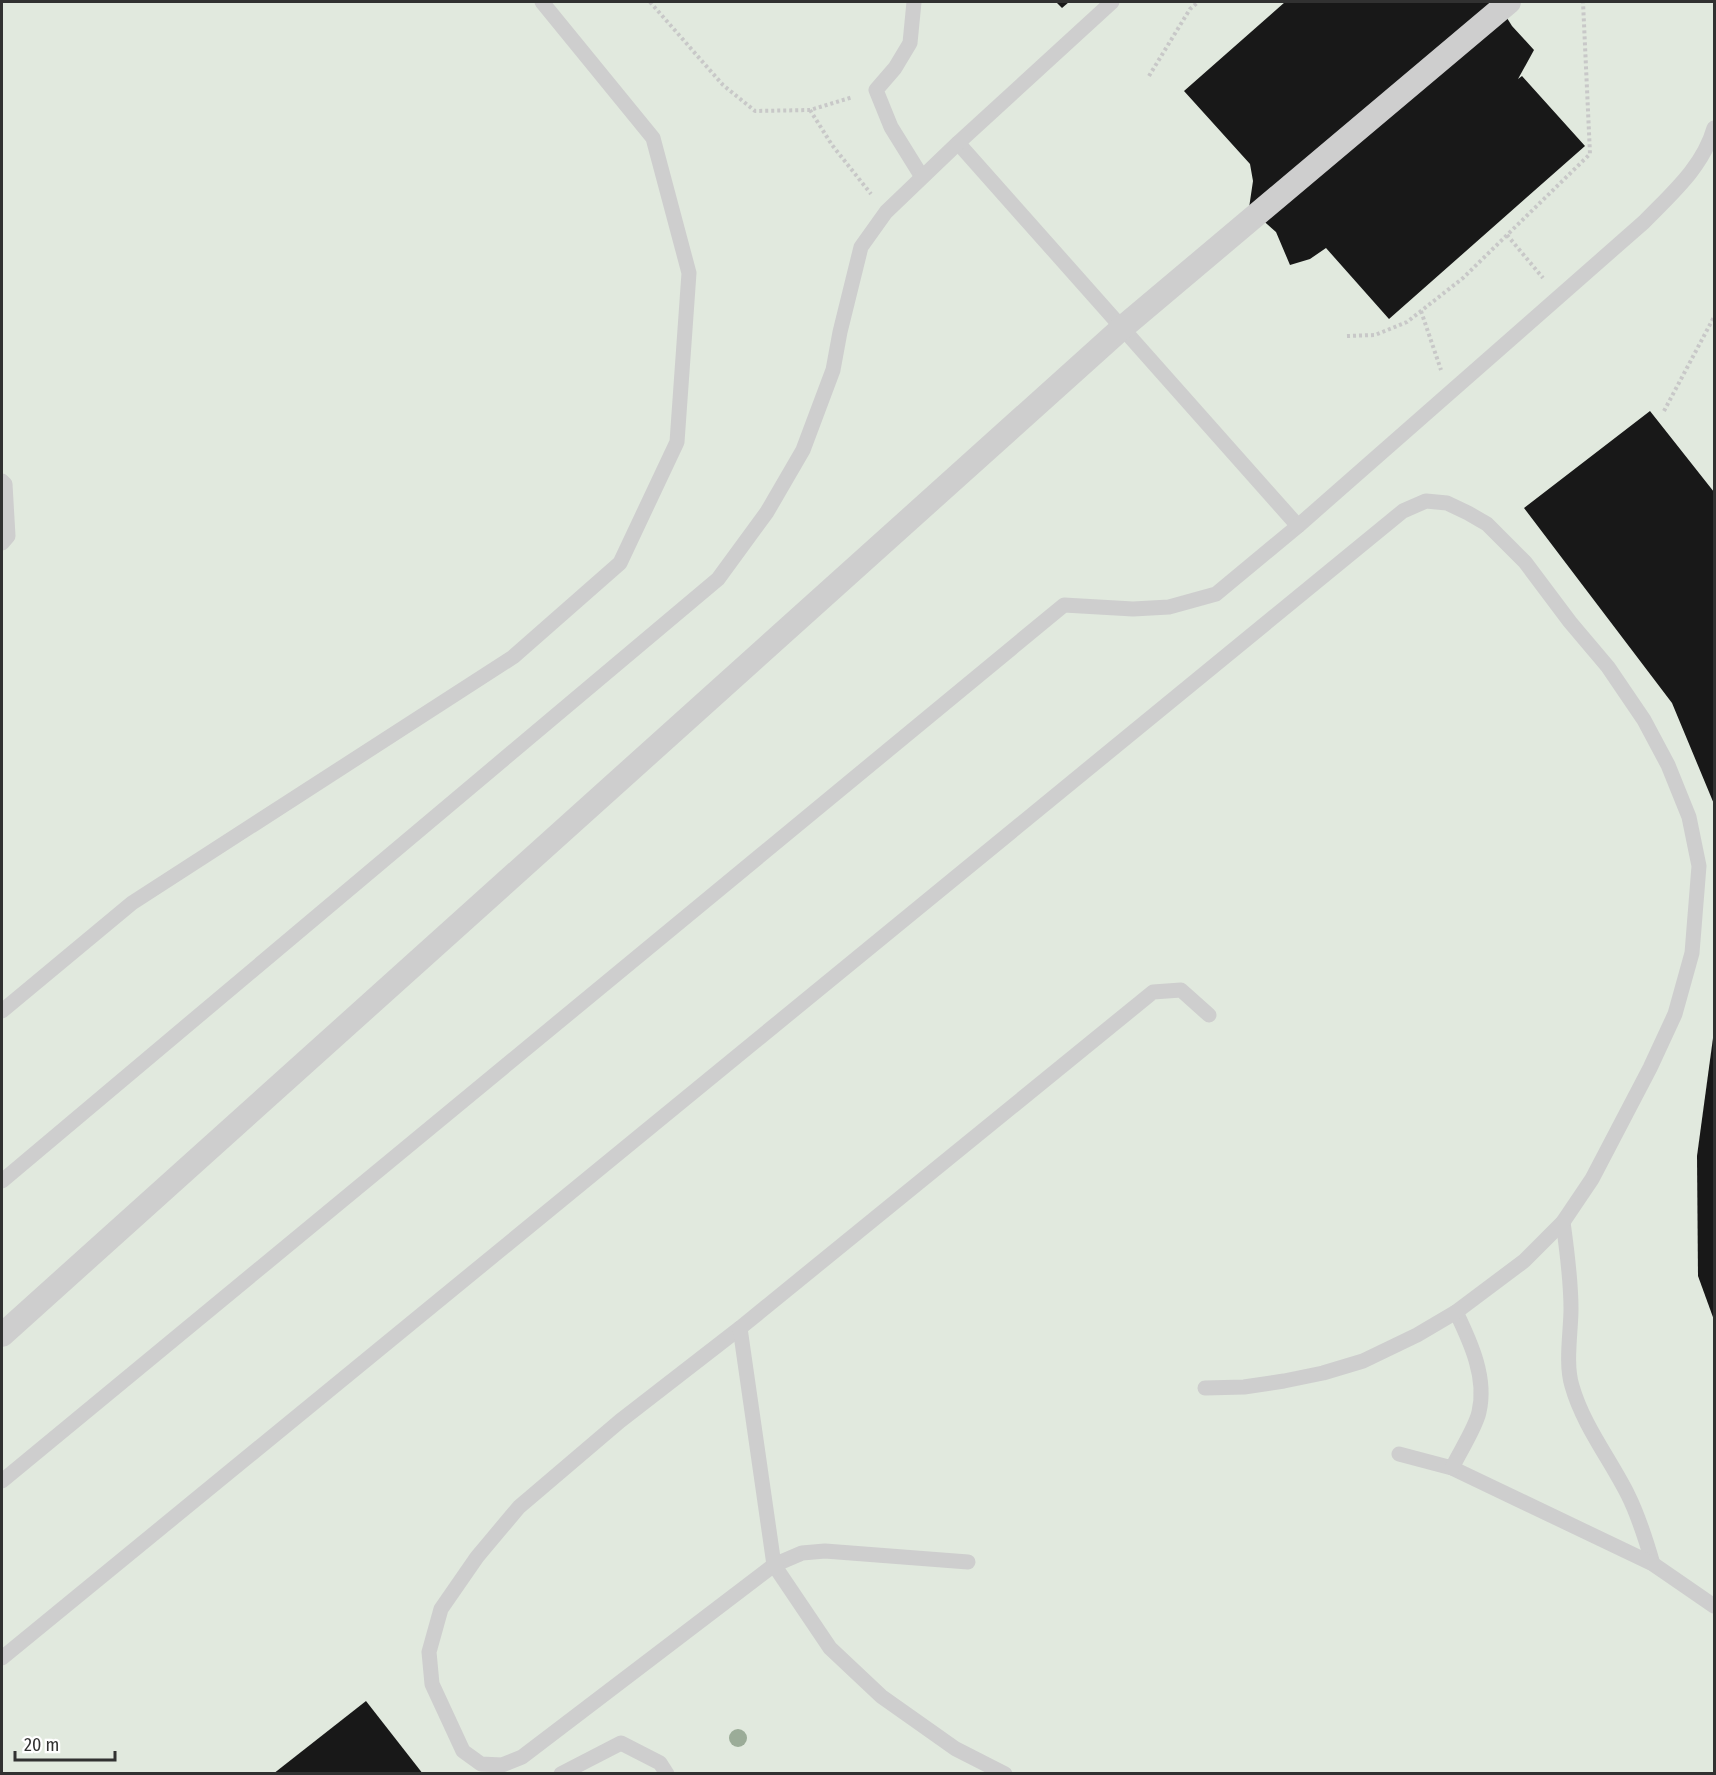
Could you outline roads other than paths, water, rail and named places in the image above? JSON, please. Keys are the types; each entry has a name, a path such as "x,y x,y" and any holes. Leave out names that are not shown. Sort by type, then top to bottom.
{"street":[{"path":"2,1335 1122,328 1509,2"}],"lane":[{"path":"2,1011 132,903 513,657 620,563 677,442 689,273 653,138 542,2"},
{"path":"914,2 910,43 895,68 876,90 891,127 922,177"},
{"path":"2,1181 718,579 768,512 802,450 833,370 861,247 886,212 1112,2"},
{"path":"2,1481 1064,605 1133,609 1169,607 1216,594 1298,526 1644,222 1689,175 1712,136 1714,128"},
{"path":"958,143 1298,526"},
{"path":"2,481 6,484 8,536 2,543"},
{"path":"2,1658 1403,511 1426,501 1447,502 1487,524 1525,562 1570,622 1608,667 1644,720 1668,765 1689,817 1699,866 1692,953 1675,1014 1650,1068 1592,1179 1563,1222 1524,1261 1456,1312 1417,1335 1363,1361 1294,1379 1244,1387 1205,1388"},
{"path":"968,1562 825,1551 802,1553 774,1565 522,1757 502,1765 482,1764 464,1751 432,1684 429,1652 441,1609 477,1557 519,1507 620,1420 740,1328 1153,992 1181,990 1209,1015"},
{"path":"1563,1222 1571,1308 1569,1355 1571,1385 1589,1426 1628,1496 1644,1532 1653,1564"},
{"path":"1452,1468 1479,1414 1481,1388 1469,1340 1456,1312"},
{"path":"740,1328 774,1565 830,1648 881,1696 956,1749 1005,1773"},
{"path":"1400,1454 1452,1468 1653,1564 1714,1606"},
{"path":"561,1773 621,1743 660,1763 668,1773"}]}
